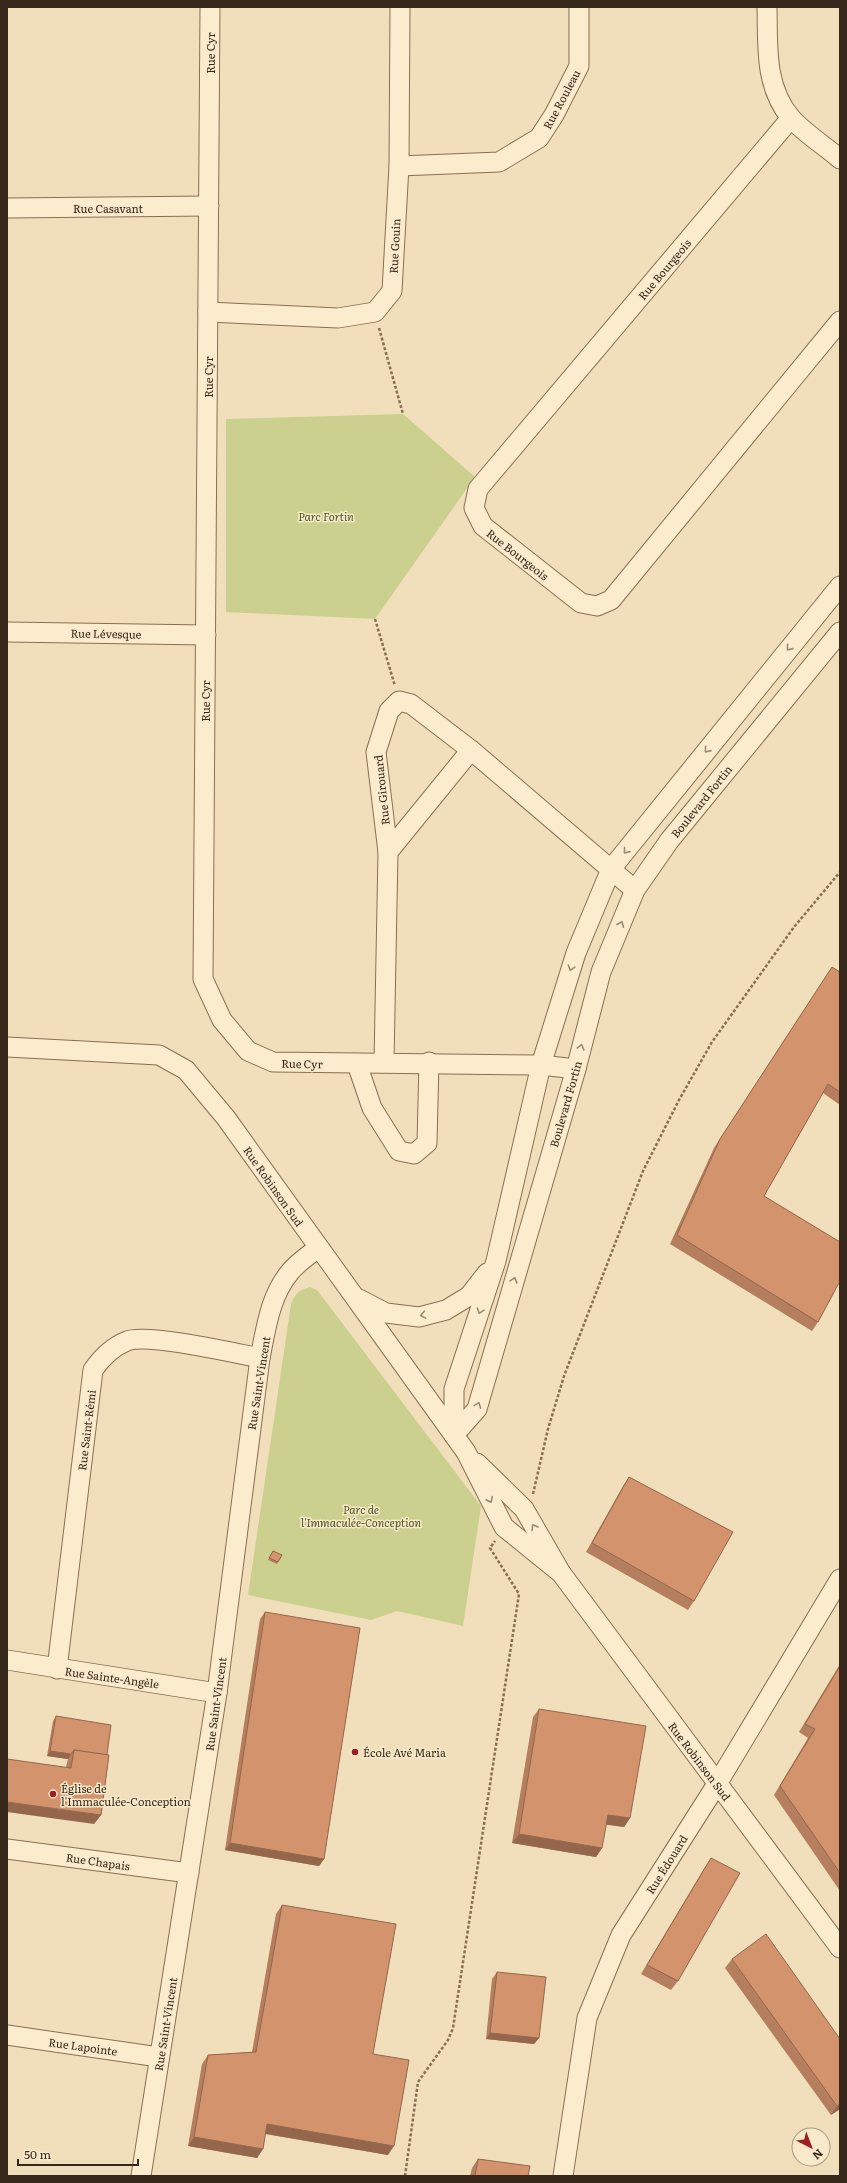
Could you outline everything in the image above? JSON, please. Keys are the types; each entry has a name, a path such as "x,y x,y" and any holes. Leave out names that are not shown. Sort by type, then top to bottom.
{"street":[{"name":"Rue Cyr","path":"210,7 203,979 222,1020 248,1052 273,1062 357,1064 384,1062 428,1062 541,1065 576,1069"},
{"name":"Rue Gouin","path":"374,312 392,291 399,166 400,7"},
{"name":"Rue Rouleau","path":"399,166 499,162 539,138 554,115 579,66 579,7"},
{"path":"767,7 768,66 774,91 791,118 840,159"},
{"name":"Rue Bourgeois","path":"791,118 478,490 474,508 483,526 581,603 597,606 612,600 840,321"},
{"name":"Rue Casavant","path":"7,208 209,206"},
{"path":"208,312 338,318 374,312"},
{"path":"454,1435 454,1389 496,1261 541,1065 576,953 611,869 840,586"},
{"path":"803,630 826,649"},
{"name":"Rue Lévesque","path":"7,632 206,635"},
{"name":"Boulevard Fortin","path":"454,1435 477,1409 576,1069 601,972 635,890 669,841 840,632"},
{"path":"399,701 411,704 471,750 635,890"},
{"name":"Rue Girouard","path":"384,1062 388,852 376,752 389,711 399,701"},
{"name":"Rue Girouard","path":"388,852 471,750"},
{"name":"Rue Robinson Sud","path":"7,1047 160,1055 186,1070 226,1118 466,1452 504,1527 561,1573"},
{"path":"357,1064 372,1108 399,1151 414,1154 427,1143 428,1062"},
{"name":"Rue Saint-Vincent","path":"141,2176 217,1693 260,1358 271,1308 279,1286 291,1270 318,1248"},
{"path":"355,1297 386,1313 419,1317 446,1310 469,1296 496,1261"},
{"name":"Rue Saint-Rémi","path":"57,1669 93,1370 103,1355 128,1340 148,1339 260,1358"},
{"name":"Rue Robinson Sud","path":"466,1452 524,1509 561,1573 840,1948"},
{"name":"Rue Édouard","path":"563,2176 587,2018 621,1935 717,1784 840,1579"},
{"name":"Rue Sainte-Angèle","path":"7,1660 217,1693"},
{"name":"Rue Chapais","path":"7,1849 189,1873"},
{"name":"Rue Lapointe","path":"7,2035 159,2057"}],"path":[{"path":"374,312 403,414"},
{"path":"375,619 399,701"},
{"path":"535,1490 548,1429 564,1376 643,1171 679,1100 712,1042 794,927 840,872"},
{"path":"405,2176 418,2082 448,2040 453,2028 519,1594"}],"green space":[{"name":"Parc Fortin","path":"403,414 475,477 375,619 226,612 226,419"},
{"name":"Parc de l'Immaculée-Conception","path":"310,1287 317,1290 481,1506 463,1626 397,1611 371,1620 248,1595 291,1304 298,1293"}],"building":[{"path":"832,967 840,972 840,1092 828,1084 764,1196 840,1242 840,1281 818,1322 677,1235 720,1139"},
{"path":"629,1477 733,1532 694,1601 592,1543"},
{"path":"273,1551 282,1555 278,1562 269,1558"},
{"path":"265,1612 360,1628 324,1859 230,1843"},
{"path":"840,1666 840,1873 780,1786 815,1729 805,1724"},
{"path":"539,1709 646,1726 630,1818 608,1815 602,1848 519,1834"},
{"path":"56,1716 111,1725 107,1755 74,1750 71,1754 50,1751"},
{"name":"Église de l'Immaculée-Conception","path":"74,1750 109,1755 101,1815 7,1802 7,1759 71,1768"},
{"path":"711,1858 740,1873 678,1981 647,1965"},
{"path":"282,1905 396,1924 373,2054 409,2060 394,2146 267,2124 263,2149 194,2137 208,2055 256,2052"},
{"path":"766,1934 840,2039 840,2104 837,2106 732,1959"},
{"path":"497,1972 546,1977 539,2038 490,2033"},
{"path":"478,2159 530,2166 528,2176 475,2176"}],"place":[{"name":"École Avé Maria","path":"355,1752"},
{"name":"Église de l'Immaculée-Conception","path":"53,1794"}]}
